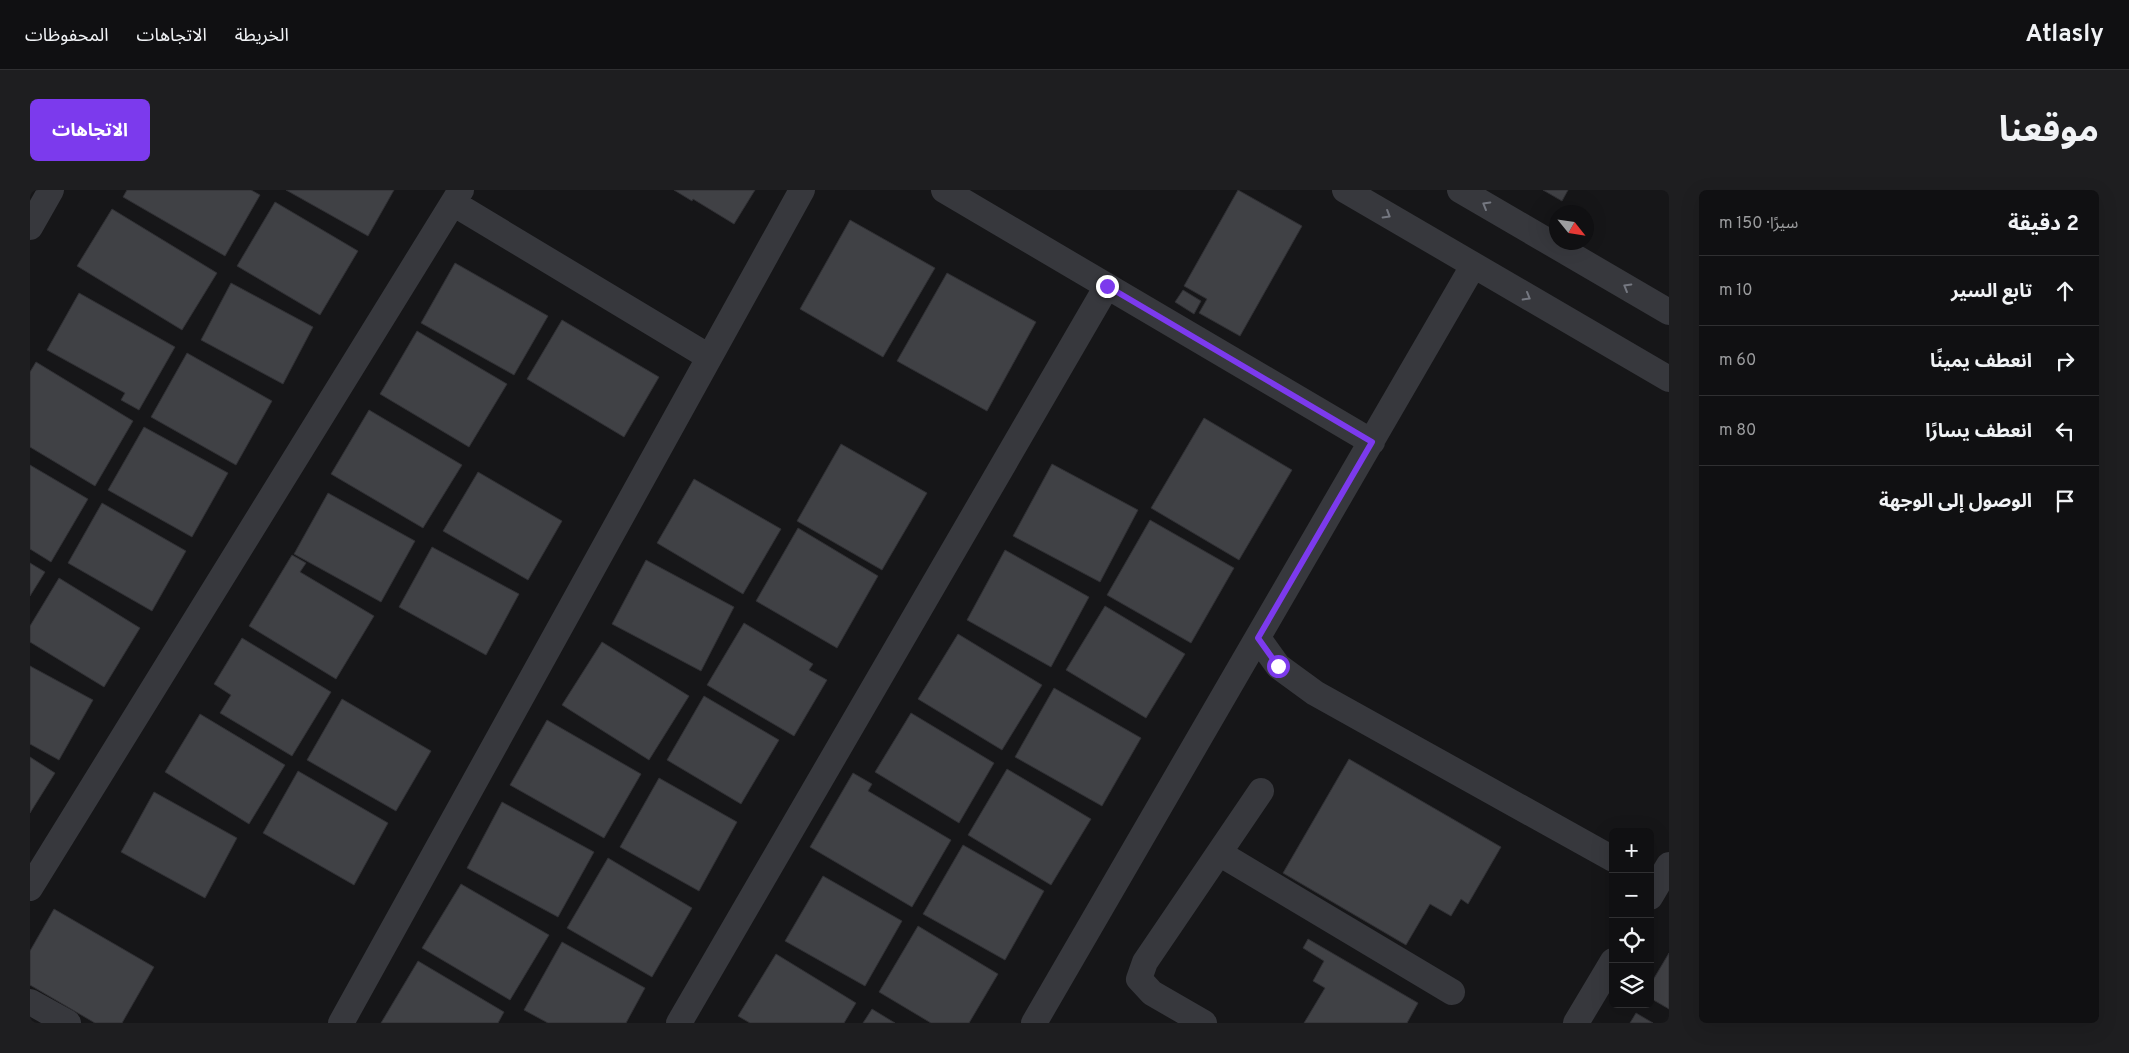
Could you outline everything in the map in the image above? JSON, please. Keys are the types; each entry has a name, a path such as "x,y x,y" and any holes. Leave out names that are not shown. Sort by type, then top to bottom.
{"street":[{"path":"30,227 51,190"},
{"path":"341,1023 802,190"},
{"path":"944,190 1372,442"},
{"path":"1345,190 1669,379"},
{"path":"1460,190 1669,312"},
{"path":"30,888 457,196 710,357"},
{"path":"1034,1023 1474,266"},
{"path":"679,1023 1107,286"},
{"path":"1258,638 1278,666 1315,693 1609,857"},
{"path":"1204,1023 1152,993 1140,979 1144,962 1261,791"},
{"path":"1219,853 1452,992"},
{"path":"1654,863 1669,864 1654,890"},
{"path":"1576,1023 1612,963"},
{"path":"30,1002 68,1023"}],"building":[{"path":"127,190 251,190 260,195 225,256 123,197"},
{"path":"286,190 394,190 368,236"},
{"path":"674,190 755,190 734,224 693,199 692,201"},
{"path":"1238,190 1302,226 1240,336 1199,313 1207,299 1184,286"},
{"path":"1543,190 1568,190 1562,201"},
{"path":"275,202 358,251 320,315 237,266"},
{"path":"112,209 217,273 182,330 77,266"},
{"path":"850,220 935,268 883,357 800,309"},
{"path":"455,263 548,316 514,375 421,323"},
{"path":"947,273 1036,322 987,411 897,361"},
{"path":"231,283 313,327 283,384 201,340"},
{"path":"1183,290 1201,301 1194,314 1175,302"},
{"path":"79,293 175,347 139,410 121,400 125,393 47,350"},
{"path":"562,320 659,377 624,437 527,379"},
{"path":"417,331 507,384 469,447 380,394"},
{"path":"187,353 272,401 236,465 151,417"},
{"path":"36,362 133,421 95,486 30,447 30,372"},
{"path":"369,410 462,465 423,528 331,474"},
{"path":"1204,418 1292,470 1239,560 1151,508"},
{"path":"144,427 228,473 192,537 108,490"},
{"path":"841,444 927,493 882,570 797,521"},
{"path":"1052,464 1138,510 1100,582 1013,536"},
{"path":"30,465 88,499 51,562 30,549"},
{"path":"478,472 562,521 528,580 443,531"},
{"path":"694,479 781,529 743,594 657,543"},
{"path":"328,493 415,541 381,602 294,554"},
{"path":"102,503 186,551 152,611 68,563"},
{"path":"1150,520 1234,568 1191,643 1107,595"},
{"path":"798,528 878,576 837,648 756,601"},
{"path":"432,547 519,594 486,655 399,607"},
{"path":"1005,550 1089,597 1051,667 967,620"},
{"path":"292,555 306,563 300,572 374,616 336,679 249,626"},
{"path":"646,560 734,607 701,671 612,624"},
{"path":"30,563 45,572 30,596"},
{"path":"59,578 140,628 104,687 30,642 30,626"},
{"path":"1105,606 1185,654 1146,718 1066,670"},
{"path":"744,623 813,664 809,670 827,680 794,736 707,685"},
{"path":"958,634 1042,685 1002,750 918,699"},
{"path":"242,638 331,692 292,756 220,713 231,695 214,684"},
{"path":"602,642 689,696 649,760 562,705"},
{"path":"30,666 93,700 59,760 30,744"},
{"path":"1054,688 1141,738 1102,806 1015,757"},
{"path":"704,696 779,740 741,804 667,760"},
{"path":"342,699 431,751 396,811 307,760"},
{"path":"911,713 994,763 959,823 875,772"},
{"path":"200,714 285,765 249,824 165,772"},
{"path":"547,720 641,774 604,838 510,785"},
{"path":"30,757 55,773 30,813"},
{"path":"1349,759 1501,847 1468,904 1461,899 1451,916 1430,904 1406,945 1283,873"},
{"path":"1007,769 1091,819 1051,885 968,835"},
{"path":"298,771 388,823 354,885 263,833"},
{"path":"853,773 872,784 868,791 951,840 912,907 810,847"},
{"path":"659,778 737,822 699,891 620,847"},
{"path":"154,792 237,838 205,898 121,852"},
{"path":"502,802 594,852 558,917 467,868"},
{"path":"963,845 1044,891 1005,960 923,914"},
{"path":"608,858 692,908 652,977 567,928"},
{"path":"823,876 902,921 865,986 785,941"},
{"path":"461,884 549,935 510,1000 422,948"},
{"path":"54,909 154,967 122,1023 95,1023 30,985 30,951"},
{"path":"918,926 998,974 969,1023 931,1023 879,992"},
{"path":"1308,939 1418,1003 1407,1023 1304,1023 1325,988 1313,981 1324,961 1303,948"},
{"path":"562,942 645,988 626,1023 548,1023 524,1010"},
{"path":"1669,953 1669,1009 1654,1000 1654,978"},
{"path":"776,954 856,1003 844,1023 750,1023 738,1016"},
{"path":"418,961 504,1012 498,1023 381,1023"},
{"path":"872,1009 895,1023 863,1023"},
{"path":"1636,1013 1653,1023 1630,1023"}],"route":[{"path":"1107,286 1372,442 1258,638 1278,666"}]}
